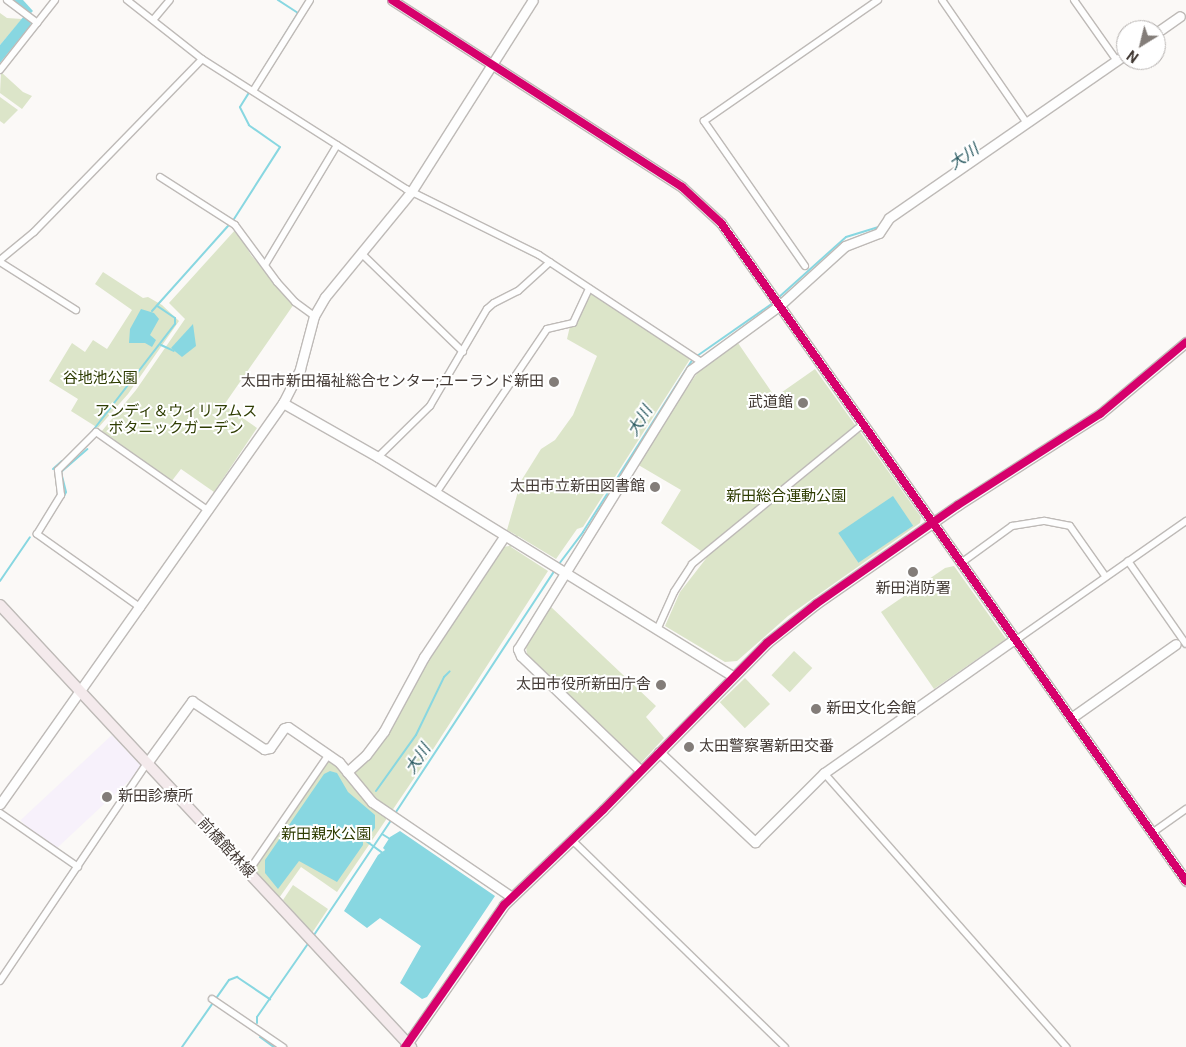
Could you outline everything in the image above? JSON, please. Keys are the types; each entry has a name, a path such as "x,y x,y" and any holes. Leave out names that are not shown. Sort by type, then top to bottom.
{"main road":[{"name":"前橋館林線","path":"0,605 408,1046"}],"street":[{"path":"7,0 37,23"},
{"path":"0,70 55,0"},
{"path":"127,0 202,58 411,192 497,231 550,262 700,361"},
{"path":"153,20 170,0"},
{"path":"253,91 310,0"},
{"path":"392,0 682,187 721,223 1186,881"},
{"path":"0,804 141,608 283,403 300,369 314,316 411,192 533,0"},
{"path":"805,266 704,121 878,0"},
{"path":"942,0 1027,123"},
{"path":"1074,0 1116,60"},
{"path":"1166,26 1183,14"},
{"path":"76,310 0,261 34,232 202,58"},
{"path":"641,771 519,652 520,642 562,571 681,385 700,361 845,246 880,232 889,218 1116,62"},
{"path":"264,265 337,145"},
{"path":"160,177 235,225 264,265 295,302 314,316"},
{"path":"362,253 462,352"},
{"path":"378,457 430,406 487,309 494,302 518,291 550,262"},
{"path":"436,493 547,329 573,323 589,288"},
{"path":"408,1046 480,936 512,897 641,771 733,676 792,622 933,522 1100,414 1185,347"},
{"path":"283,403 378,457 733,676"},
{"path":"657,630 674,592 692,564 864,423"},
{"path":"141,608 37,534 61,495 58,470 96,432 209,511"},
{"path":"961,563 1012,526 1045,521 1070,526 1106,577"},
{"path":"659,752 754,842 824,773 1186,521"},
{"path":"347,772 366,755 384,731 428,651 504,536"},
{"path":"1071,718 1183,641 1128,561"},
{"path":"0,981 147,763 192,701 264,749 270,748 286,727 329,754 347,772 364,796 512,897"},
{"path":"248,872 329,754"},
{"path":"824,773 1066,1047"},
{"path":"1152,833 1186,809"},
{"path":"0,813 78,866"},
{"path":"572,840 785,1047"},
{"path":"212,999 283,1047"}],"shaded area":[{"path":"112,735 143,768 51,853 21,820"}],"green space":[{"path":"0,13 7,18 22,19 0,45"},
{"path":"1,72 23,92 32,96 22,109 0,93"},
{"path":"0,97 18,110 4,124 0,121"},
{"name":"アンディ＆ウィリアムス ボタニックガーデン","path":"236,229 251,255 294,304 224,405 257,428 214,492 181,469 171,482 101,432 136,390 185,319 169,303"},
{"name":"谷地池公園","path":"103,272 143,298 148,297 162,305 179,321 128,394 98,428 71,411 78,399 49,381 72,343 85,352 93,340 107,349 132,310 95,284"},
{"name":"新田親水公園","path":"593,293 692,356 583,527 577,529 556,559 518,536 511,547 548,571 421,768 337,892 301,867 279,898 255,871 256,867 328,761 342,770 364,800 385,815 354,771 503,547 509,546 516,535 507,530 521,481 541,449 555,440 573,415 597,356 567,339 570,326 589,294"},
{"name":"新田総合運動公園","path":"738,343 775,397 815,369 921,517 920,523 788,616 737,661 725,662 665,626 680,592 708,556 661,523 681,490 635,463 698,372"},
{"path":"954,566 1006,639 934,689 881,612 945,568"},
{"path":"550,606 656,706 646,717 664,738 640,764 527,656 526,646"},
{"path":"794,651 812,668 790,692 771,675"},
{"path":"745,678 770,704 745,728 720,702"},
{"path":"293,885 328,909 312,933 283,900"}],"water":[{"path":"12,0 23,0 33,11 30,14"},
{"path":"24,16 31,23 30,26 0,63 0,45"},
{"path":"141,309 154,313 159,319 150,335 156,340 152,347 145,343 129,343 130,329"},
{"path":"193,324 196,346 182,357 171,348"},
{"path":"893,496 913,526 858,563 838,533"},
{"path":"330,771 337,773 348,792 375,815 375,828 367,839 363,840 363,845 337,882 299,861 278,889 265,873 265,860 324,774"},
{"path":"400,831 495,896 427,997 422,999 400,983 421,946 380,918 367,928 344,911 378,855 385,850 383,848 390,837"}],"waterway":[{"path":"263,70 298,13 278,0"},
{"path":"234,219 280,147 249,125 240,107 250,91"},
{"path":"152,311 229,225"},
{"name":"大川","path":"778,298 846,237 879,227"},
{"name":"大川","path":"697,356 773,303"},
{"path":"91,433 175,324 175,318 157,306"},
{"path":"161,345 174,351"},
{"name":"大川","path":"559,564 583,532 693,359"},
{"path":"64,496 66,492 61,472 87,449"},
{"path":"53,469 62,461"},
{"path":"0,581 30,537"},
{"name":"大川","path":"394,815 555,570"},
{"path":"376,791 416,735 444,677 450,671"},
{"name":"大川","path":"314,935 392,819"},
{"path":"382,834 390,839"},
{"name":"大川","path":"362,838 384,854"},
{"name":"大川","path":"257,1023 257,1017 307,945"},
{"path":"182,1047 229,980 237,977 270,999"},
{"name":"大川","path":"260,1037 274,1047"}],"cycle path":[{"path":"392,0 682,187 721,223 1186,881"},
{"path":"405,1047 504,905 603,810 767,643 816,604 958,505 1100,414 1186,342"}],"place":[{"name":"太田市新田福祉総合センター;ユーランド新田","path":"554,382"},
{"name":"武道館","path":"803,403"},
{"name":"太田市立新田図書館","path":"655,487"},
{"name":"新田消防署","path":"913,572"},
{"name":"太田市役所新田庁舎","path":"661,685"},
{"name":"新田文化会館","path":"816,709"},
{"name":"太田警察署新田交番","path":"689,747"},
{"name":"新田診療所","path":"107,797"}]}
